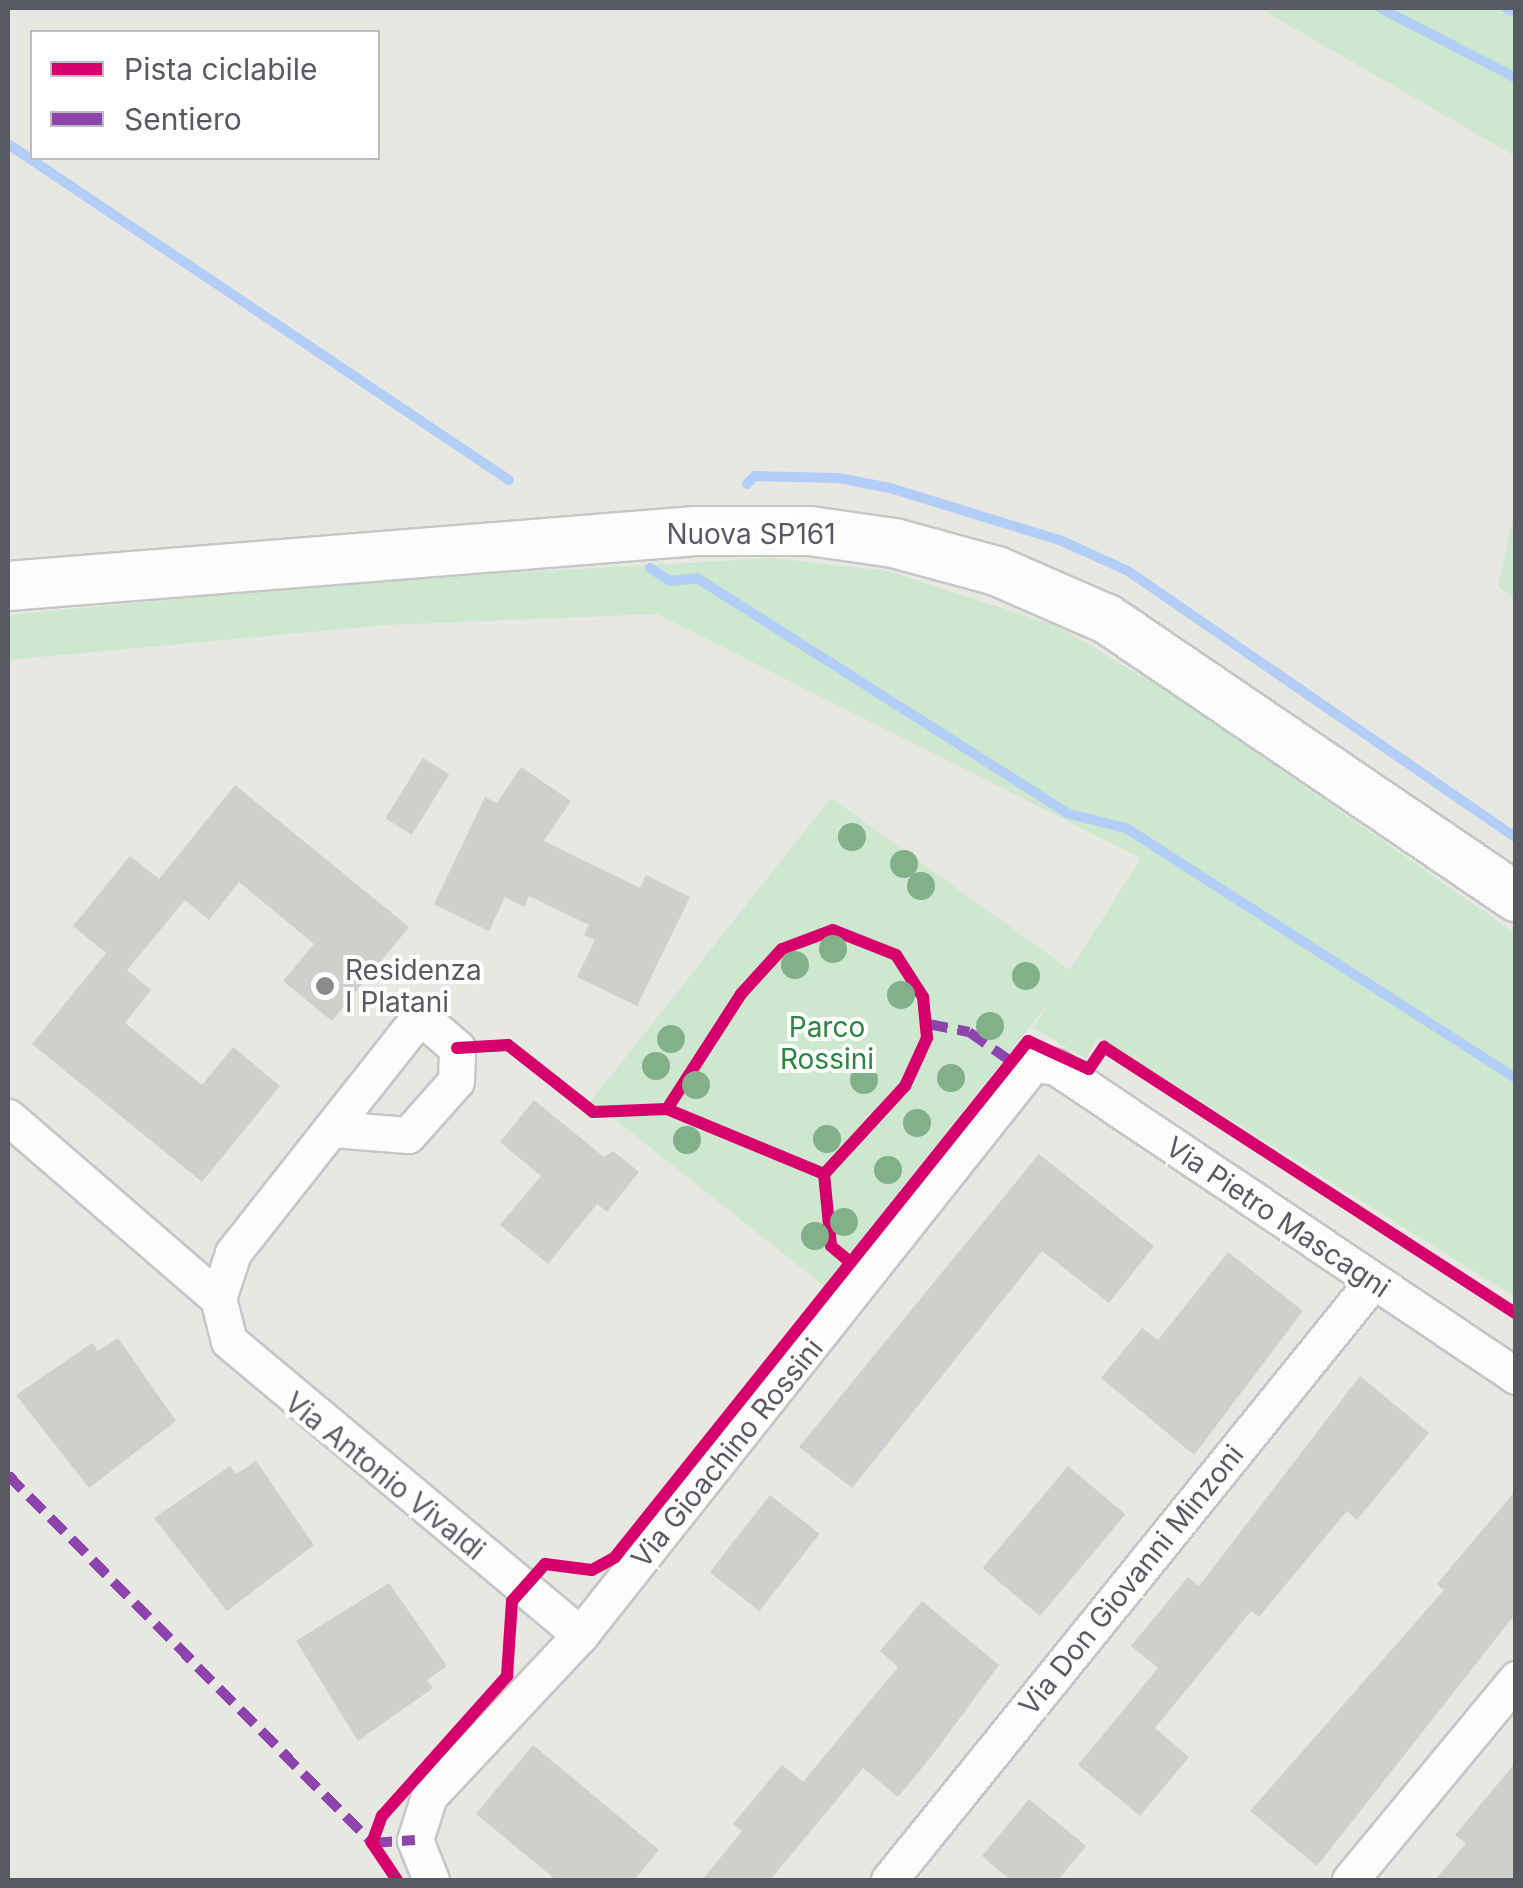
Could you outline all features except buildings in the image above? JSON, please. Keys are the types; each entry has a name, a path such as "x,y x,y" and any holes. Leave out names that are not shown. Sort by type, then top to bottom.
{"main road":[{"name":"Nuova SP161","path":"8,586 740,529 894,543 996,571 1132,634 1516,898"}],"street":[{"path":"8,1117 218,1298 233,1253 420,1016 456,1048 456,1081 408,1135 334,1129"},
{"name":"Via Pietro Mascagni","path":"1047,1065 1516,1376"},
{"name":"Via Gioachino Rossini","path":"431,1880 415,1840 429,1796 580,1635 1047,1065"},
{"name":"Via Don Giovanni Minzoni","path":"889,1880 1373,1280"},
{"name":"Via Antonio Vivaldi","path":"218,1298 223,1329 246,1362 580,1635"},
{"path":"1350,1880 1516,1679"}],"green space":[{"path":"1259,8 1515,8 1515,156"},
{"path":"1515,511 1515,600 1498,586"},
{"name":"Parco Rossini","path":"772,558 888,571 1057,626 1178,698 1515,933 1515,1297 1098,1037 1086,1059 1034,1028 1048,1004 824,1286 612,1117 583,1111 831,798 1070,970 1141,858 657,614 386,625 8,660 8,615 382,580"}],"waterway":[{"path":"1380,8 1516,78"},
{"path":"1506,8 1516,12"},
{"path":"8,144 30,159"},
{"path":"32,160 509,480"},
{"path":"747,484 755,476 839,478 890,488 1062,541 1128,571 1516,838"},
{"path":"650,568 670,581 697,578 1069,814 1126,828 1516,1078"}],"marked path":[{"path":"928,1024 969,1032 1009,1060"},
{"path":"8,1475 372,1843 415,1840"}],"cycle path":[{"path":"667,1109 741,994 782,949 833,930 896,955 923,997 927,1038 905,1086 824,1174 831,1246 849,1261"},
{"path":"397,1880 372,1843 382,1816 507,1676 512,1601 545,1564 592,1570 615,1557 1028,1041 1089,1069 1104,1047 1516,1314"},
{"path":"457,1048 508,1045 593,1112 667,1109 824,1174"}],"place":[{"name":"Residenza I Platani","path":"325,986"}]}
